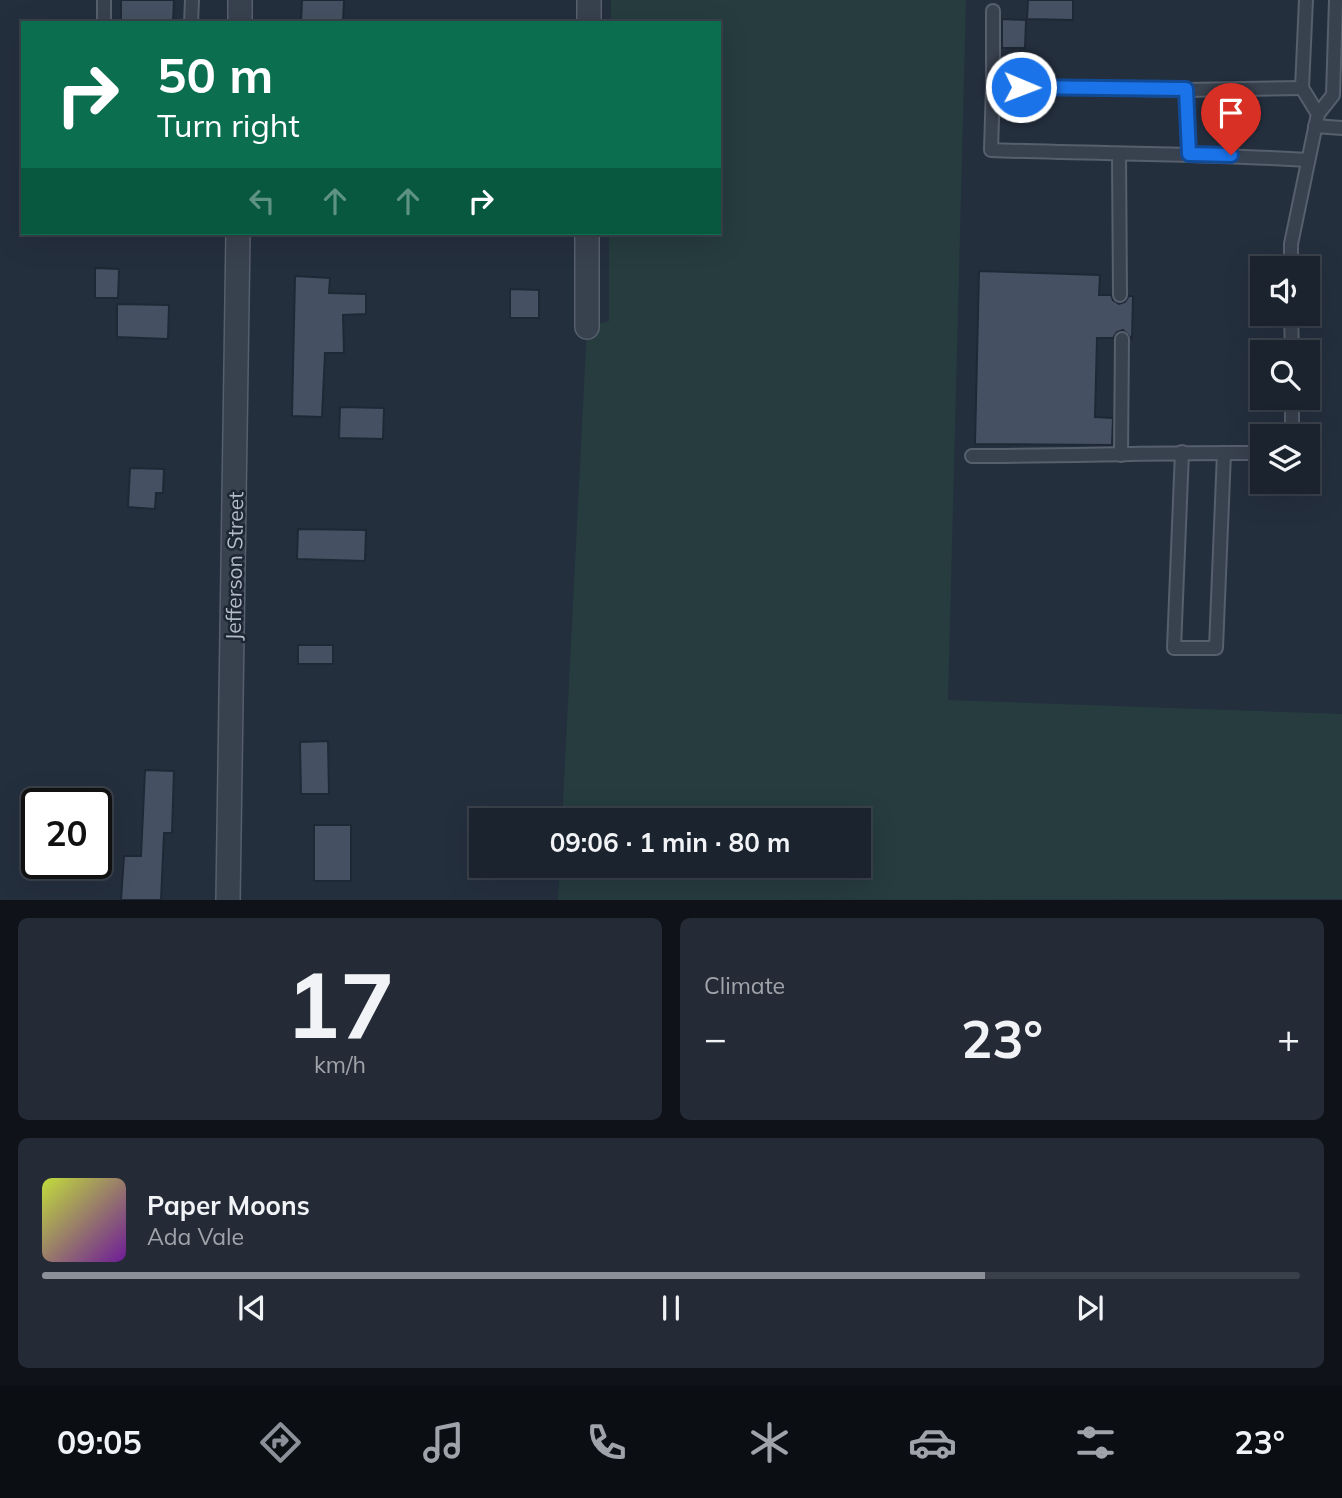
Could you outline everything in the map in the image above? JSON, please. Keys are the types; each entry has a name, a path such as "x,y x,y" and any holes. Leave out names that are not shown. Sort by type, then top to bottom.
{"street":[{"path":"240,0 240,21"},
{"path":"589,0 589,21"},
{"name":"Jefferson Street","path":"228,900 238,235"},
{"path":"587,235 587,327"}],"lane":[{"path":"104,0 104,21"},
{"path":"191,21 192,0"},
{"path":"1306,0 1302,88 1317,120 1342,128"},
{"path":"1291,256 1291,244 1317,120 1333,95 1336,0"},
{"path":"993,11 991,150 1119,155 1189,154 1308,160"},
{"path":"993,86 1302,88"},
{"path":"1186,89 1189,154"},
{"path":"1119,155 1120,295"},
{"path":"1121,455 1122,338"},
{"path":"1182,452 1174,648 1216,648 1224,453"},
{"path":"972,456 1250,453"}],"green space":[{"path":"611,0 966,0 948,700 1342,714 1342,899 558,900 559,878 871,878 871,808 563,808 587,327 609,321 609,235 721,235 721,21 611,21"}],"building":[{"path":"121,0 174,0 173,21 121,21"},
{"path":"302,0 344,0 343,21 301,21"},
{"path":"1028,0 1073,0 1073,20 1027,19"},
{"path":"1002,19 1026,20 1025,48 1002,48"},
{"path":"95,268 119,269 118,298 95,298"},
{"path":"979,271 1100,275 1099,295 1111,295 1119,304 1133,296 1132,339 1123,330 1117,332 1113,338 1097,338 1095,417 1113,418 1112,445 975,444"},
{"path":"295,276 330,278 329,293 366,294 366,314 343,315 344,353 325,353 322,417 292,416"},
{"path":"510,289 539,290 539,318 510,318"},
{"path":"117,304 169,305 168,339 117,337"},
{"path":"340,407 384,408 383,439 339,438"},
{"path":"130,468 164,469 163,493 156,493 155,509 128,507"},
{"path":"298,529 366,530 365,561 297,559"},
{"path":"298,645 333,645 333,664 298,664"},
{"path":"328,741 329,794 301,794 300,742"},
{"path":"145,770 174,771 172,833 164,833 161,900 121,900 124,856 141,856"},
{"path":"314,825 351,825 351,881 314,881"}],"route":[{"path":"1021,87 1186,89 1189,154 1231,155"}]}
